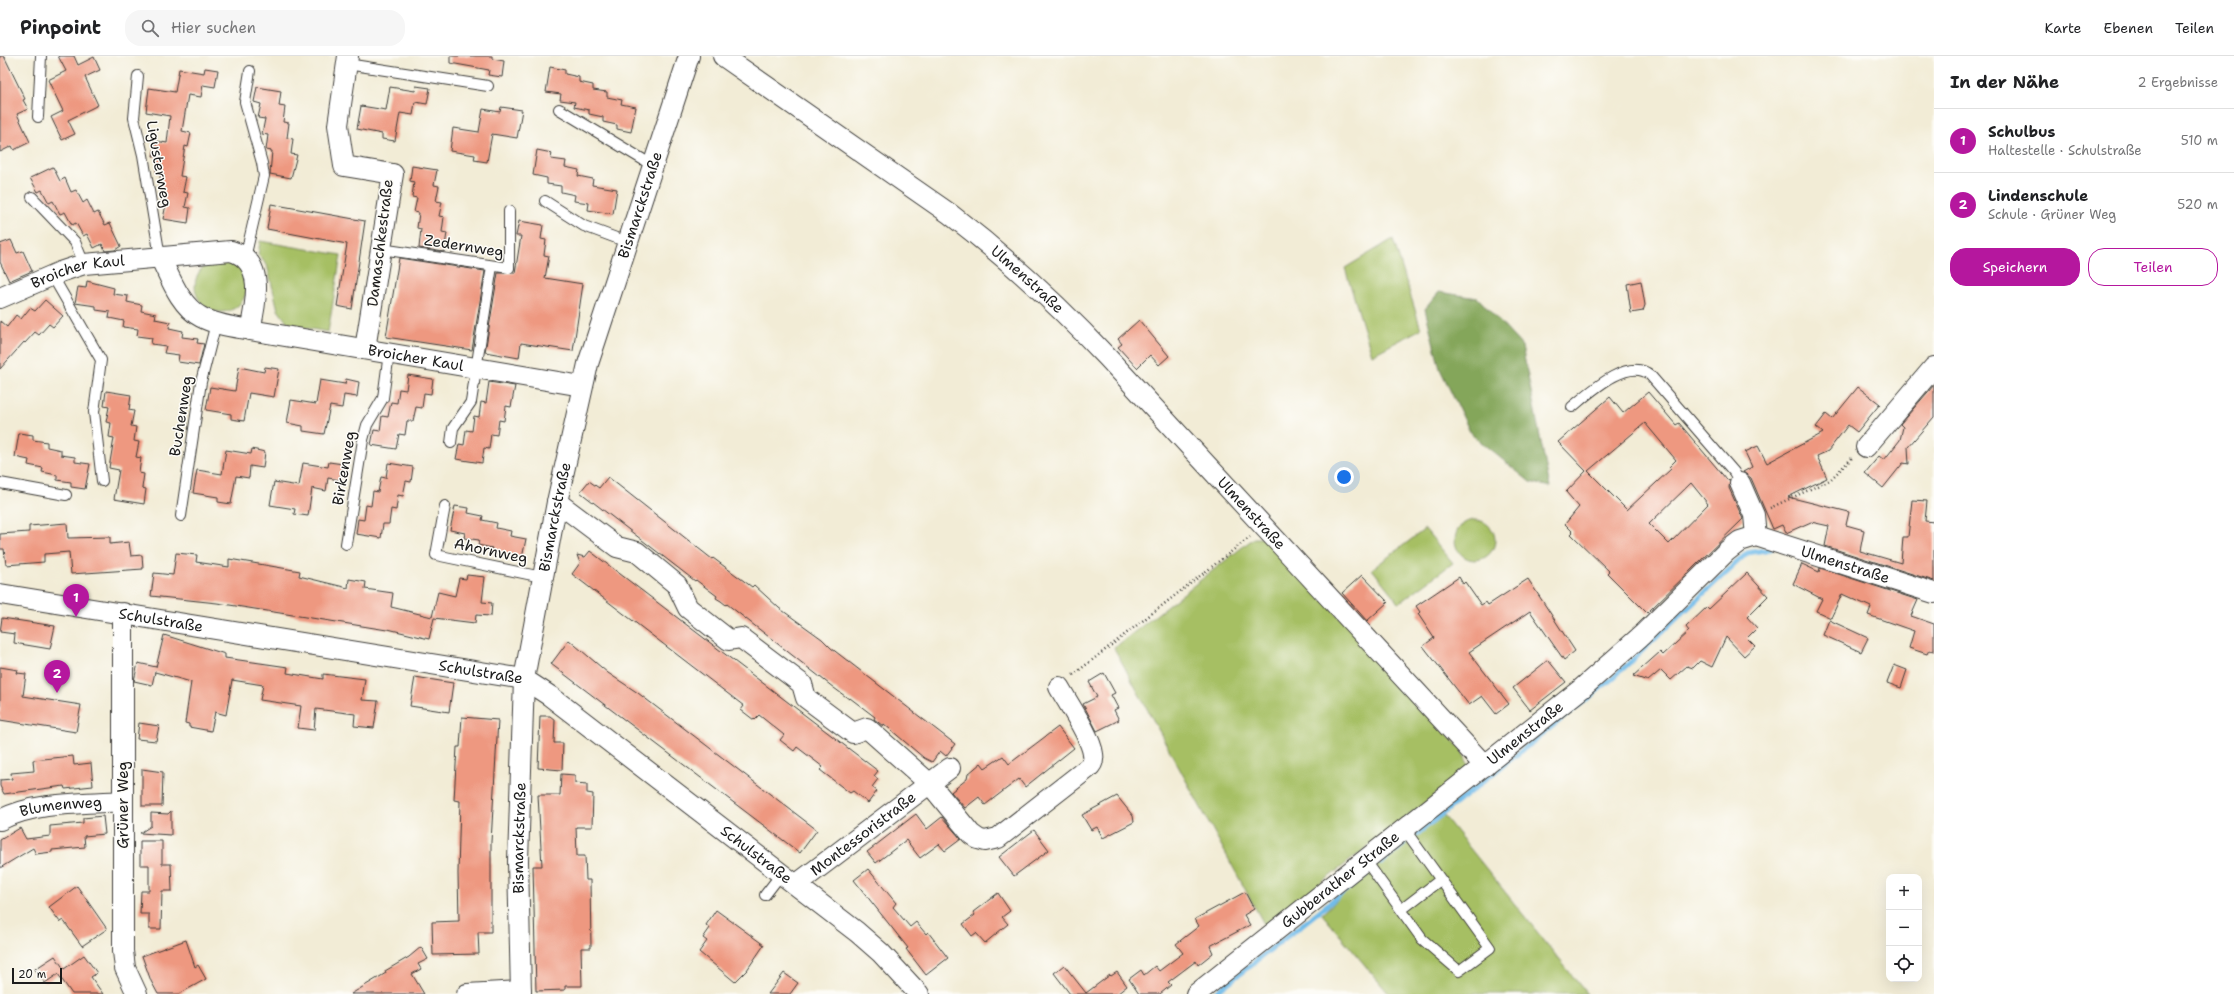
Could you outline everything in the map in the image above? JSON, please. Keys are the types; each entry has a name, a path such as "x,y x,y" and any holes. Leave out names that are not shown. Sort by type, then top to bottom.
{"street":[{"name":"Bismarckstraße","path":"521,992 518,861 524,679 542,577 556,502 582,386 627,242 689,56"},
{"name":"Ulmenstraße","path":"723,56 940,206 980,237 1087,336 1485,766 1614,660 1726,551 1740,540 1756,536 1934,593"},
{"name":"Damaschkestraße","path":"347,60 338,125 344,166 393,174 365,349"},
{"name":"Broicher Kaul","path":"1,295 84,264 225,250 238,253 245,258"},
{"name":"Broicher Kaul","path":"160,256 188,308 201,317 216,323 582,386"},
{"path":"245,258 252,269 256,289 256,305 250,330"},
{"path":"1866,447 1934,367"},
{"path":"1740,483 1754,515 1756,536"},
{"path":"556,502 617,547 637,552 677,585 688,608 729,640 741,638 802,684 806,698 853,733 867,728 930,784"},
{"name":"Schulstraße","path":"0,594 524,679 550,696 789,878 870,944 909,990"},
{"name":"Grüner Weg","path":"123,613 123,956 127,972 137,994"},
{"name":"Montessoristraße","path":"930,784 971,834 978,839 994,840 1015,826 1093,763 1094,756 1090,745 1059,687"},
{"name":"Gubberather Straße","path":"1196,994 1485,766"},
{"name":"Montessoristraße","path":"789,878 930,784 950,768"},
{"name":"Blumenweg","path":"0,820 25,810 46,806 123,801"},
{"path":"468,994 521,992"}],"lane":[{"path":"38,116 41,56"},
{"path":"347,60 488,86"},
{"path":"245,258 264,176 262,163 245,102 250,71"},
{"name":"Ligusterweg","path":"138,76 134,118 143,154 160,256"},
{"path":"559,109 652,165"},
{"path":"32,197 75,242 84,264"},
{"path":"545,201 584,226 627,242"},
{"name":"Zedernweg","path":"381,249 509,268 510,211"},
{"path":"451,443 453,428 471,402 492,266"},
{"path":"52,275 101,360 94,412 102,481"},
{"name":"Buchenweg","path":"181,516 201,382 216,323"},
{"name":"Birkenweg","path":"346,544 364,434 383,398 389,353"},
{"path":"1572,407 1607,378 1634,370 1643,370 1650,375 1734,472 1740,483"},
{"path":"0,484 66,495"},
{"name":"Ahornweg","path":"445,506 436,555 542,577"},
{"path":"1366,860 1426,943 1459,972 1490,948 1404,830"},
{"path":"765,895 789,878"},
{"path":"1401,910 1440,880"}],"path":[{"path":"1756,536 1764,511 1830,480 1853,456 1866,447"},
{"path":"1059,687 1264,527"}],"green space":[{"path":"1393,239 1421,329 1372,355 1345,268"},
{"path":"260,241 341,255 328,332 295,326 286,321 278,310 267,265 258,255"},
{"path":"216,260 226,260 236,264 243,271 247,281 247,291 243,301 236,308 226,312 216,312 206,308 199,301 195,291 195,281 199,271 206,264"},
{"path":"1439,292 1478,298 1522,346 1550,487 1530,482 1471,434 1440,369 1425,309"},
{"path":"1479,520 1486,523 1492,529 1495,540 1494,548 1486,557 1479,560 1471,560 1464,557 1456,548 1455,536 1458,529 1467,521"},
{"path":"1425,529 1453,563 1399,603 1372,569"},
{"path":"1254,538 1267,538 1461,749 1469,766 1460,776 1265,926 1114,648"},
{"path":"1440,811 1587,994 1389,994 1322,914 1371,868"}],"building":[{"path":"0,56 4,56 25,99 23,100 28,109 17,114 30,142 14,150 12,146 0,152"},
{"path":"58,56 74,56 78,65 94,57 100,70 85,77 98,105 68,120 75,134 62,140 51,117 63,111 48,80 66,71"},
{"path":"450,56 492,56 492,59 504,61 502,77 488,75 489,70 450,63"},
{"path":"550,67 565,70 565,74 579,77 579,82 593,85 593,90 607,92 607,97 622,100 621,104 636,107 631,132 617,129 617,125 603,122 603,117 589,114 589,110 574,107 575,102 560,100 561,94 546,92"},
{"path":"205,68 218,70 215,87 203,85 201,97 188,95 182,131 191,133 188,147 185,146 180,176 186,177 183,192 188,193 185,207 190,208 188,223 163,219 166,204 161,203 163,189 158,188 161,173 156,172 158,157 153,156 156,141 167,143 170,116 146,112 149,88 175,92 179,69 204,73"},
{"path":"416,86 430,88 427,104 415,102 413,115 400,113 395,141 382,139 382,134 357,129 361,106 386,110 390,87 415,91"},
{"path":"257,87 281,91 279,106 285,107 283,122 289,123 287,138 293,139 291,154 297,155 291,178 270,174 272,151 266,150 268,135 262,134 265,119 258,118 261,104 254,102"},
{"path":"501,107 522,110 517,138 492,134 487,162 474,160 475,155 450,151 453,128 479,132 483,109 500,112"},
{"path":"537,150 552,153 551,159 566,161 565,167 579,170 578,176 593,179 592,185 617,189 613,214 588,210 589,203 574,201 575,195 561,192 561,186 547,184 547,178 533,175"},
{"path":"412,166 437,170 434,185 439,186 436,201 442,202 439,216 444,217 442,232 447,233 444,252 419,248 421,229 417,228 419,213 414,212 417,198 412,197 414,182 410,181"},
{"path":"53,167 60,181 65,178 71,192 76,190 83,203 87,200 94,214 98,212 105,225 110,223 121,246 115,250 105,251 102,244 94,248 87,234 83,236 76,223 72,225 65,212 60,214 53,201 49,203 42,190 38,192 30,178"},
{"path":"271,204 365,221 352,309 337,306 347,244 267,229"},
{"path":"519,221 543,225 541,239 546,240 544,255 549,256 545,278 583,284 573,351 521,343 519,358 485,352 498,273 515,273 521,236 516,236"},
{"path":"11,240 17,253 23,251 32,271 9,281 0,262 0,244"},
{"path":"399,258 485,271 472,350 386,337"},
{"path":"87,281 114,288 113,294 128,296 127,302 142,305 141,311 156,314 155,319 170,322 169,328 183,331 182,337 198,339 197,343 204,344 199,365 178,362 179,355 164,353 166,346 151,344 152,338 137,336 138,329 123,327 124,321 109,318 110,312 96,310 96,306 75,303 78,287 86,288"},
{"path":"1641,281 1645,305 1643,311 1631,313 1627,284"},
{"path":"45,300 63,316 53,327 49,324 39,335 35,332 0,369 0,321 7,327 16,315 21,319 30,308 35,311"},
{"path":"1139,320 1169,356 1159,365 1150,355 1137,368 1118,347 1122,344 1118,339"},
{"path":"239,367 264,372 265,367 279,369 274,397 249,393 244,421 231,419 231,414 206,410 210,387 235,391"},
{"path":"408,375 433,379 431,394 424,393 422,408 416,407 413,421 407,421 405,435 399,434 396,449 371,445 374,430 380,431 382,416 388,417 391,402 397,403 399,389 406,390"},
{"path":"346,379 359,382 357,397 344,395 342,408 330,406 324,434 303,431 303,426 287,423 291,400 316,404 320,380 345,384"},
{"path":"489,382 515,386 511,407 506,406 504,421 499,420 497,435 491,434 489,449 484,448 482,463 456,459 459,444 464,445 466,430 472,431 474,416 479,417 481,402 486,403"},
{"path":"1934,385 1934,417 1908,447 1909,464 1903,463 1883,488 1865,473 1879,456 1884,460 1900,440 1903,427 1900,424"},
{"path":"1858,387 1880,404 1857,432 1848,425 1828,451 1817,456 1827,478 1788,497 1849,512 1846,525 1864,530 1860,551 1901,563 1903,537 1908,537 1912,500 1927,501 1925,521 1934,522 1934,581 1825,546 1829,526 1811,522 1786,533 1782,525 1773,529 1751,478 1743,472 1752,467 1745,452 1758,446 1767,463 1823,433 1816,427 1826,414 1832,419"},
{"path":"106,391 131,395 129,410 134,411 131,426 136,427 134,441 139,442 136,457 141,458 139,473 144,474 142,488 146,489 144,504 114,499 119,470 109,468 114,438 109,437 111,423 106,422 109,407 104,406"},
{"path":"1648,392 1676,425 1679,423 1727,480 1730,479 1729,488 1743,519 1647,613 1607,573 1609,571 1571,534 1573,532 1565,524 1579,507 1566,492 1586,471 1558,442 1610,397 1623,413","holes":["1645,423 1676,460 1669,467 1671,469 1627,510 1588,471","1691,483 1708,504 1669,544 1649,524"]},
{"path":"19,433 33,435 33,440 47,442 47,447 61,450 61,455 75,457 75,462 90,464 85,489 71,487 71,482 57,480 57,475 42,472 43,468 28,465 29,460 15,457"},
{"path":"252,449 265,452 263,468 250,466 249,478 236,476 231,504 218,502 218,497 193,493 197,470 222,474 226,450 251,454"},
{"path":"329,462 343,464 340,480 328,478 326,491 312,488 308,516 294,514 295,509 270,505 274,482 299,486 303,463 328,467"},
{"path":"388,463 413,467 411,482 406,481 403,496 398,495 396,510 391,509 389,524 383,524 381,538 356,534 358,519 364,520 366,505 371,506 373,491 378,492 381,477 386,478"},
{"path":"608,477 712,559 713,558 752,587 754,585 779,608 822,639 831,648 955,744 946,756 940,751 932,762 924,758 884,724 883,726 874,719 875,717 834,688 727,604 726,605 716,598 717,596 696,580 695,581 580,492 589,481 599,488"},
{"path":"455,506 469,508 468,513 483,516 482,520 497,523 496,528 511,531 510,536 526,539 522,558 492,553 492,548 478,545 479,540 464,538 465,533 450,530"},
{"path":"67,523 68,538 110,537 110,544 129,542 131,556 142,555 143,569 71,574 69,552 44,554 44,562 6,565 4,549 0,549 0,534 29,532 29,526"},
{"path":"590,551 878,771 874,776 878,779 872,787 877,791 868,803 853,791 850,793 820,770 823,767 797,747 794,751 780,740 784,735 759,715 754,720 741,710 744,706 572,574 580,563 577,555 585,557"},
{"path":"176,553 197,555 196,562 229,567 229,559 300,571 299,576 348,588 349,579 366,582 365,589 393,593 391,607 432,617 438,592 455,596 459,578 466,579 467,575 485,577 482,602 492,603 491,616 476,615 475,623 434,618 429,639 388,629 217,603 151,596 154,573 173,575"},
{"path":"1802,564 1819,572 1820,568 1918,600 1911,616 1934,624 1934,651 1929,650 1927,654 1909,648 1914,631 1868,615 1871,607 1842,594 1831,618 1816,611 1822,599 1793,584"},
{"path":"1747,573 1768,596 1747,617 1757,628 1747,638 1755,646 1744,656 1726,637 1712,667 1700,661 1693,668 1687,666 1671,680 1661,670 1648,681 1633,676 1660,652 1663,655 1689,631 1686,627 1707,607 1709,609"},
{"path":"1362,575 1388,602 1367,621 1342,593"},
{"path":"1459,577 1463,584 1465,582 1481,605 1486,602 1488,605 1528,579 1575,651 1564,660 1530,611 1469,652 1509,704 1496,714 1482,696 1469,705 1423,646 1434,638 1418,614 1420,612 1416,606"},
{"path":"2,618 55,626 50,649 14,643 15,634 0,632"},
{"path":"1829,620 1868,638 1861,652 1823,635"},
{"path":"164,635 225,654 225,658 288,667 287,673 323,679 323,674 365,679 362,700 378,701 374,728 354,726 355,714 316,709 314,730 298,728 301,706 260,700 263,685 232,680 226,715 215,712 211,731 189,727 189,724 185,723 191,682 155,672 152,685 134,681 138,663 156,667"},
{"path":"569,640 608,673 638,693 817,830 800,853 551,664"},
{"path":"1548,660 1566,682 1530,710 1513,688"},
{"path":"1894,665 1907,670 1901,688 1887,683"},
{"path":"0,667 18,670 17,673 26,674 23,696 81,705 76,732 0,720"},
{"path":"1104,673 1115,693 1111,695 1118,708 1114,710 1119,720 1097,731 1083,704 1097,697 1089,682"},
{"path":"415,677 453,683 449,712 410,706"},
{"path":"540,716 550,716 555,720 554,743 563,743 562,770 538,768"},
{"path":"462,717 498,720 491,842 491,932 478,932 479,954 433,955 432,922 459,921 458,873 460,801 454,800 457,747 460,747"},
{"path":"139,723 159,726 156,741 137,739"},
{"path":"1058,727 1074,748 1025,787 1019,779 985,805 979,797 965,808 951,792 967,779 968,774 981,763 985,768 1003,756 1009,764"},
{"path":"73,756 74,765 91,763 93,786 65,789 64,786 4,794 0,786 0,780 12,779 11,773 34,771 33,760"},
{"path":"142,769 163,772 162,806 142,806"},
{"path":"561,774 575,775 575,783 587,784 587,793 593,794 592,827 576,827 577,856 585,856 586,880 590,880 591,948 581,948 582,986 565,986 565,990 536,991 533,866 542,866 538,795 560,795"},
{"path":"1117,796 1133,816 1134,822 1103,838 1097,827 1091,830 1082,815"},
{"path":"171,811 171,835 140,833 151,826 151,813 168,814"},
{"path":"916,814 927,829 942,817 961,839 945,851 939,844 920,858 906,840 876,863 867,852"},
{"path":"103,816 105,834 84,836 85,847 52,850 52,852 36,854 33,848 0,868 0,840 20,828 26,839 50,836 50,826 83,823 83,818"},
{"path":"1034,830 1049,850 1014,876 999,857"},
{"path":"140,841 162,841 162,864 171,864 172,891 162,891 161,929 149,929 149,914 140,914 141,891 149,891 149,865 140,865"},
{"path":"868,869 896,903 893,907 910,927 916,922 926,934 928,932 948,958 926,975 906,949 908,948 854,880"},
{"path":"77,886 107,929 82,946 63,920 60,922 49,907"},
{"path":"1245,892 1254,909 1244,915 1250,925 1210,946 1213,953 1198,965 1196,961 1168,982 1171,985 1160,994 1139,994 1129,979 1141,970 1144,975 1155,966 1159,971 1183,953 1176,944 1199,926 1195,919"},
{"path":"998,893 1010,911 1002,917 1008,924 985,943 976,933 972,936 963,924 975,915 973,912"},
{"path":"716,910 764,945 747,970 735,982 699,952 707,941 703,938 710,928 706,925"},
{"path":"186,940 195,967 198,965 206,979 179,994 158,994 151,981 142,956"},
{"path":"421,947 428,959 418,964 421,969 412,974 424,994 351,994 386,973 385,971 409,957"},
{"path":"84,955 97,973 91,977 103,994 72,994 58,974 45,983 35,969 55,956 64,969"},
{"path":"1064,965 1086,993 1110,975 1111,976 1117,972 1127,986 1117,994 1070,994 1054,973"},
{"path":"784,973 798,983 790,994 768,994"}],"waterway":[{"path":"1417,834 1613,678 1747,553 1771,549"},
{"path":"1381,863 1404,844"},
{"path":"1214,994 1365,875"}],"place":[{"name":"Schulbus","path":"76,617"},
{"name":"Lindenschule","path":"57,693"}]}
